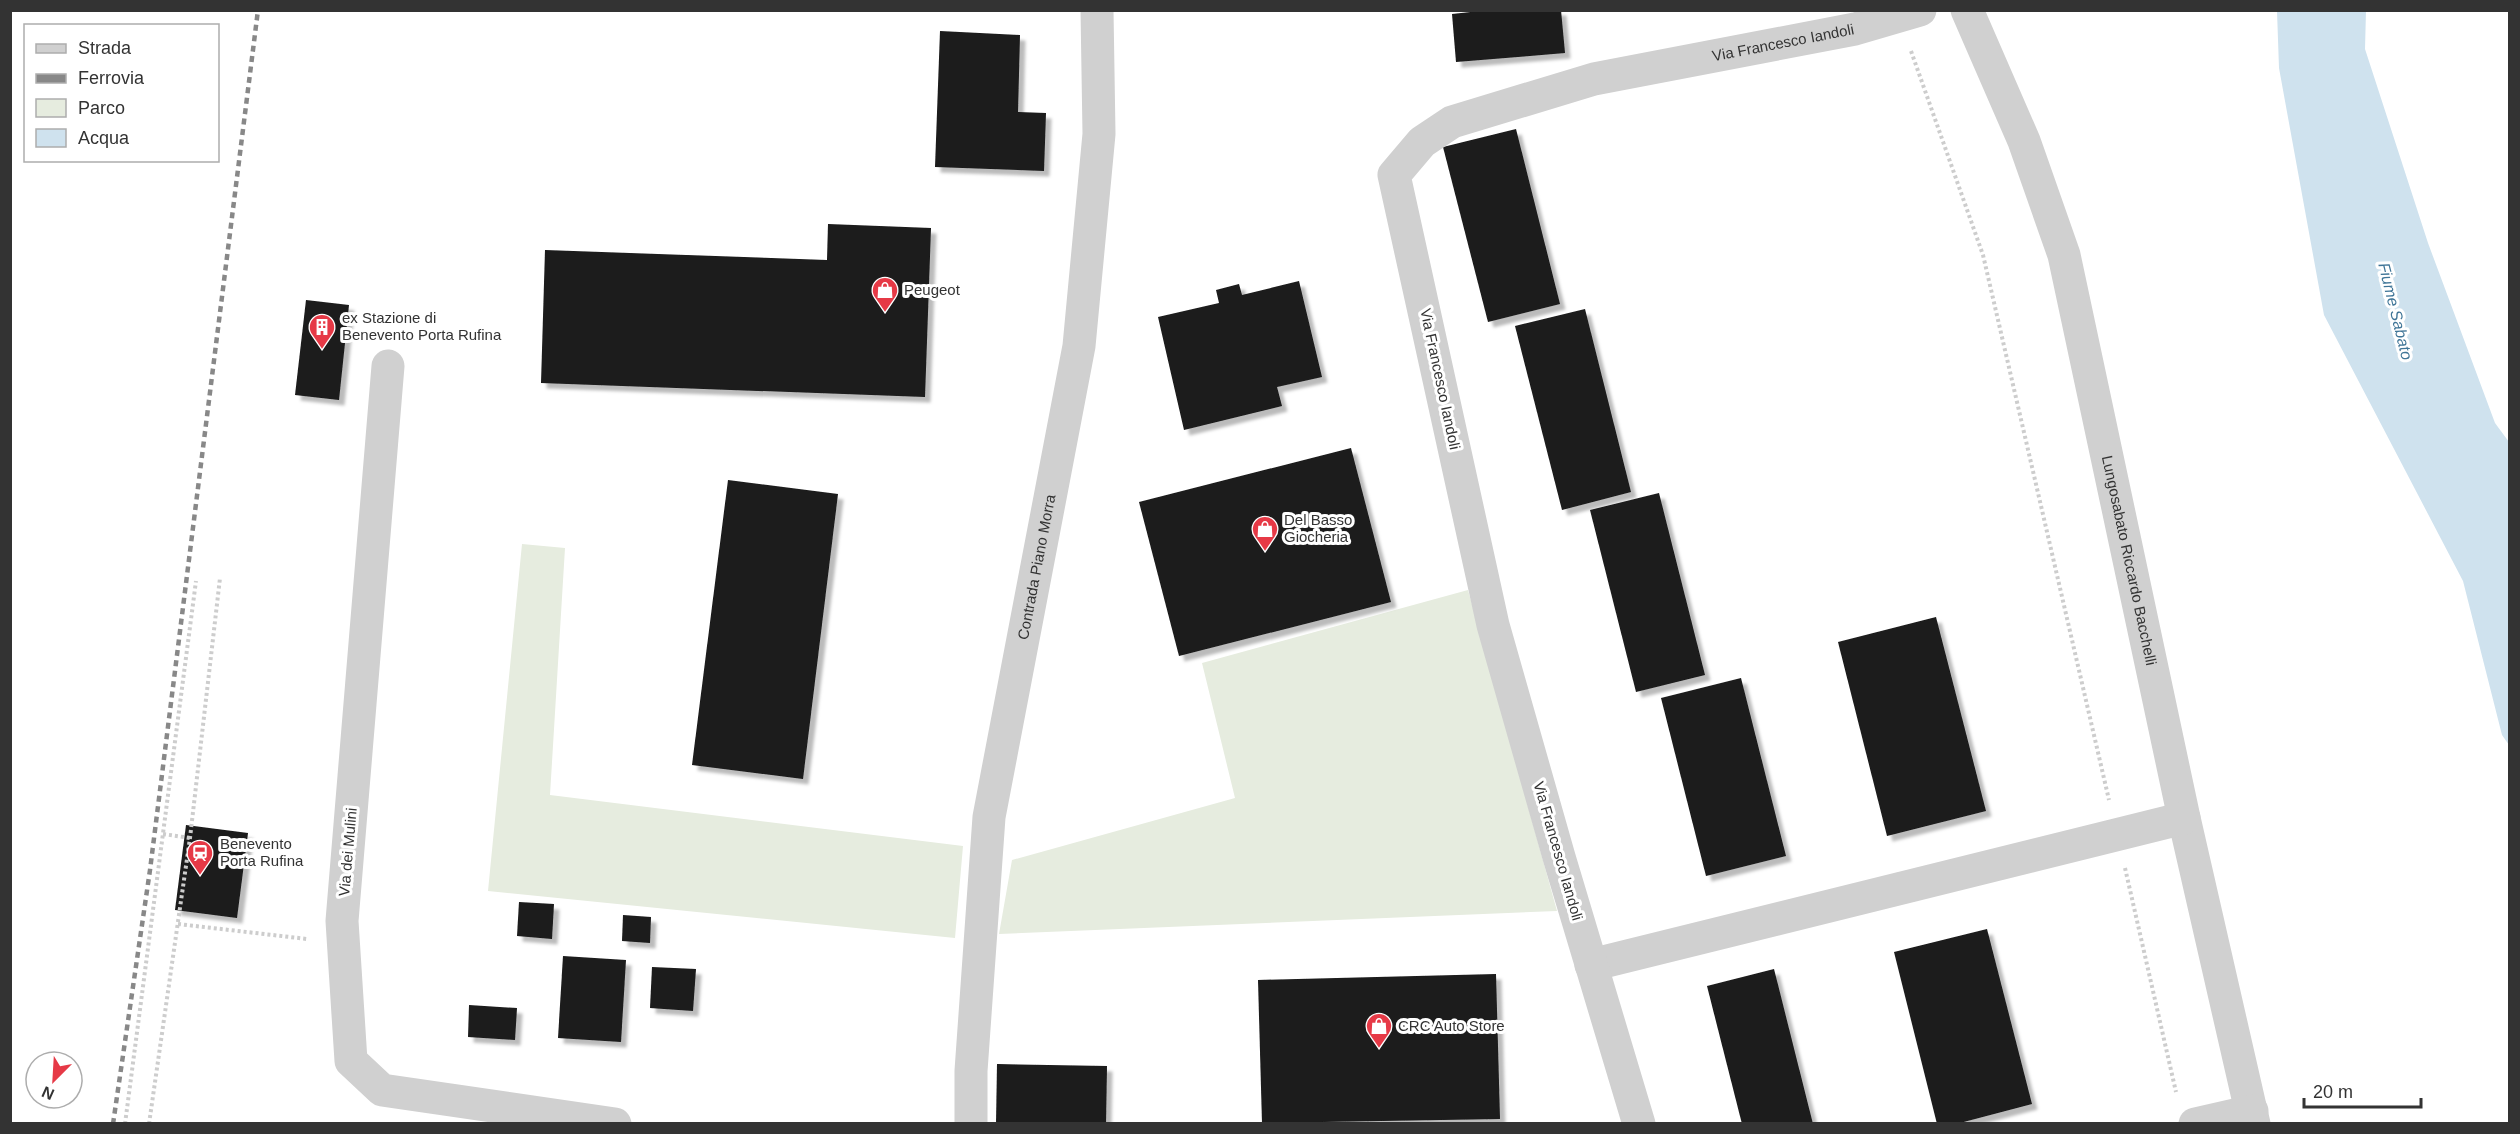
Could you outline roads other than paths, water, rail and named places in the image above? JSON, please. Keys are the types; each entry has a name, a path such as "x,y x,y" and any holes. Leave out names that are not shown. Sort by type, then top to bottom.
{"street":[{"name":"Contrada Piano Morra","path":"970,1124 971,1071 989,817 1078,346 1100,134 1097,10"},
{"name":"Lungosabato Riccardo Bacchelli","path":"1967,10 2024,141 2064,255 2184,818 2253,1117"},
{"name":"Via Francesco Iandoli","path":"1639,1124 1493,625 1394,175 1422,142 1452,122 1594,79 1855,29 1910,13"},
{"name":"Via dei Mulini","path":"388,366 342,921 351,1061 382,1090 615,1124"},
{"path":"1591,965 2184,818"},
{"path":"2187,1112 2253,1117"}],"water":[{"name":"Fiume Sabato","path":"2277,11 2366,11 2365,49 2428,243 2495,423 2509,442 2509,745 2502,735 2463,581 2324,315 2279,68"}],"railway":[{"path":"113,1124 150,870 258,10"}],"place":[{"name":"Peugeot","path":"885,313"},
{"name":"ex Stazione di Benevento Porta Rufina","path":"322,350"},
{"name":"Del Basso Giocheria","path":"1265,552"},
{"name":"Benevento Porta Rufina","path":"200,876"},
{"name":"CRC Auto Store","path":"1379,1049"}]}
